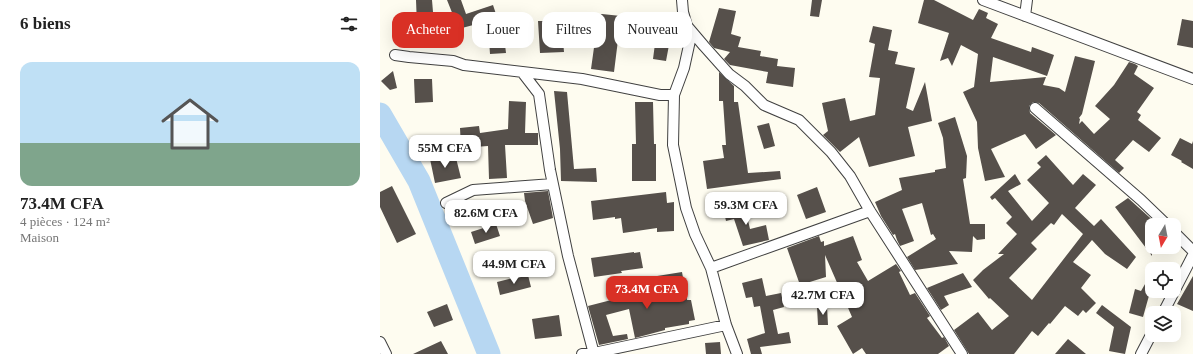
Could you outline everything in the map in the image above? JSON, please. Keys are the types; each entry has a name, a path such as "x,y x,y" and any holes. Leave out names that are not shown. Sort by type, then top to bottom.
{"street":[{"path":"682,0 683,12"},
{"path":"983,0 1193,79"},
{"path":"1025,16 1027,0"},
{"path":"692,32 729,74 745,86 764,105 799,120 831,152 850,176 870,211 962,354"},
{"path":"688,48 684,68 674,95 673,145 686,208 695,234 711,268 726,325 737,354"},
{"path":"395,55 453,61 464,65 582,79 660,95 674,95"},
{"path":"522,72 539,94 553,184 568,256 594,353"},
{"path":"1035,108 1160,218"},
{"path":"446,203 472,190 553,184"},
{"path":"711,268 870,211"},
{"path":"1181,239 1193,251"},
{"path":"1167,306 1193,256"},
{"path":"582,354 594,353 726,325"},
{"path":"380,342 386,354"},
{"path":"1141,354 1147,342"}],"building":[{"path":"416,0 432,0 433,12 416,12"},
{"path":"447,0 461,0 466,14 472,12 472,25 464,27 464,12 452,12"},
{"path":"812,0 822,0 819,17 810,16"},
{"path":"924,0 934,0 973,20 979,9 988,13 986,18 998,24 991,38 1031,52 1032,47 1054,55 1047,76 993,57 990,82 1046,77 1043,85 1059,88 1065,92 1075,56 1095,61 1082,114 1079,118 1079,124 1082,121 1094,134 1110,119 1095,106 1114,85 1129,62 1135,64 1138,66 1134,74 1154,88 1137,112 1141,115 1138,120 1161,138 1149,152 1133,140 1115,160 1124,168 1119,173 1039,103 1033,102 1029,106 1030,113 1056,135 1036,149 1025,134 991,149 1005,177 985,181 978,148 977,122 963,92 974,87 978,54 961,45 952,66 948,58 940,61 949,33 918,23"},
{"path":"493,5 495,12 472,12"},
{"path":"719,8 736,11 731,34 741,37 738,47 761,51 760,56 778,59 777,66 795,68 793,87 766,83 768,72 730,65 724,59 730,52 714,48 709,42"},
{"path":"606,14 614,15 614,48 617,48 614,72 591,69 594,48 606,48"},
{"path":"1182,19 1193,21 1193,48 1177,45"},
{"path":"538,21 542,21 542,48 564,48 564,52 540,53"},
{"path":"873,26 892,30 888,50 898,52 895,64 915,68 906,108 913,111 925,82 932,121 908,127 915,156 869,167 859,137 840,152 823,135 828,131 822,103 845,98 850,121 875,115 880,78 869,77 875,44 869,42"},
{"path":"490,48 505,48 506,53 490,54"},
{"path":"654,48 668,48 666,61 653,59"},
{"path":"393,71 397,88 390,90 381,81"},
{"path":"719,72 734,86 734,102 738,102 748,173 780,171 781,179 707,189 703,161 724,158 722,145 726,145 723,101 719,101"},
{"path":"414,79 432,79 433,102 415,103"},
{"path":"554,91 567,92 574,169 596,168 597,182 561,181 560,149"},
{"path":"509,101 526,102 525,133 538,133 538,145 505,145 507,178 489,179 488,146 461,148 460,128 479,126 480,133 508,129"},
{"path":"635,102 653,102 654,144 656,144 656,181 632,181 632,144 636,144"},
{"path":"955,117 967,156 966,178 963,179 970,224 985,224 985,239 977,240 973,236 972,252 949,251 958,264 915,270 907,257 936,239 933,234 931,235 922,203 902,209 914,241 900,246 895,234 893,235 881,216 875,202 902,190 899,178 935,172 935,170 946,168 943,138 938,123"},
{"path":"769,123 775,146 764,149 757,126"},
{"path":"1180,138 1192,144 1193,141 1193,169 1171,155"},
{"path":"455,154 461,178 435,183 430,159"},
{"path":"1046,155 1073,185 1083,174 1096,185 1075,208 1094,226 1101,219 1136,257 1127,269 1105,254 1092,240 1073,262 1091,275 1081,288 1096,303 1086,313 1083,310 1078,316 1065,306 1038,336 1032,331 1014,354 969,354 954,330 978,312 992,330 1009,316 990,298 989,299 973,280 983,270 1004,254 998,254 1017,234 1006,223 1012,217 995,198 992,200 990,197 1015,174 1021,184 1008,191 1032,221 1049,203 1027,180 1041,167 1037,163","holes":["1062,214 1083,234 1032,300 1009,278 1037,249 1031,243 1051,223 1054,225"]},
{"path":"392,186 416,234 397,243 380,207 380,192"},
{"path":"817,187 826,212 806,219 797,195"},
{"path":"548,191 553,218 533,224 525,201 524,193"},
{"path":"666,192 667,203 674,202 674,231 657,232 657,228 623,233 621,218 615,219 615,217 593,220 591,201"},
{"path":"1128,198 1150,218 1145,218 1145,247 1115,207"},
{"path":"744,203 750,229 766,225 769,240 743,246 734,219 726,221 723,208"},
{"path":"496,224 500,236 475,244 471,232"},
{"path":"819,236 821,242 824,241 824,246 853,236 862,260 857,262 868,281 896,264 901,271 899,272 910,295 915,293 930,316 927,318 942,338 944,337 949,346 938,354 866,354 862,348 853,354 837,326 852,317 825,255 826,277 800,285 787,248"},
{"path":"640,252 643,268 594,277 591,258"},
{"path":"682,272 687,300 691,300 695,320 689,321 689,324 665,328 665,330 635,338 629,309 606,315 613,336 627,334 628,339 599,345 588,306 623,297 653,293 651,277"},
{"path":"963,273 972,287 944,296 949,305 941,310 927,288"},
{"path":"528,275 531,287 500,295 497,282"},
{"path":"1193,276 1193,311 1177,304"},
{"path":"762,278 766,296 781,293 784,307 773,310 778,334 789,332 791,343 760,347 762,354 751,354 747,339 765,333 760,306 754,307 752,297 746,298 742,283"},
{"path":"1145,284 1145,298 1148,298 1143,317 1129,313 1135,289 1141,291"},
{"path":"447,304 453,320 434,327 427,312"},
{"path":"1102,305 1131,327 1125,354 1109,351 1114,327 1096,313"},
{"path":"827,306 828,325 818,325 817,307"},
{"path":"559,315 562,336 535,339 532,319"},
{"path":"1068,339 1086,354 1055,354"},
{"path":"441,341 448,354 413,354"},
{"path":"720,342 721,354 706,354 705,343"}],"waterway":[{"path":"380,114 419,181 489,354"}]}
